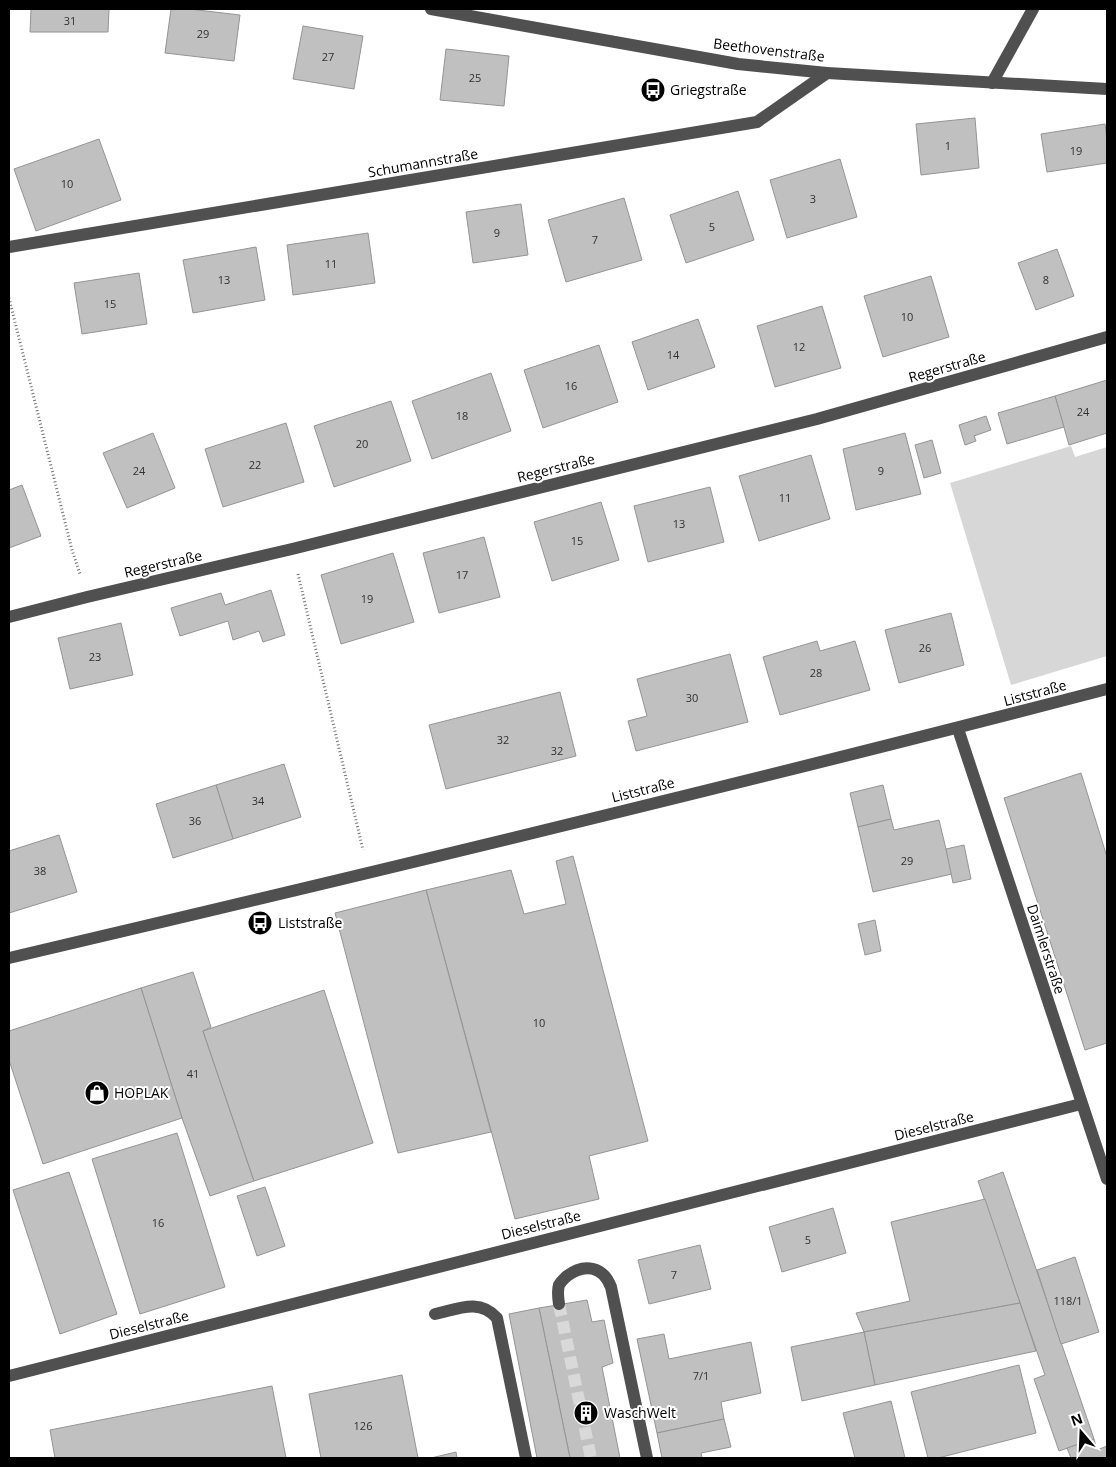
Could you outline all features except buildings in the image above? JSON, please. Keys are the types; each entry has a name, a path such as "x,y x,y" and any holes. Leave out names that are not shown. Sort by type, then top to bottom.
{"street":[{"path":"992,83 1033,9"},
{"name":"Beethovenstraße","path":"440,10 738,64 827,73 1107,89"},
{"name":"Schumannstraße","path":"9,247 758,122 827,73"},
{"name":"Regerstraße","path":"9,617 817,419 1107,336"},
{"name":"Liststraße","path":"9,958 368,873 958,729 1107,689"},
{"name":"Daimlerstraße","path":"958,729 1106,1171"},
{"name":"Dieselstraße","path":"9,1376 1082,1104"},
{"path":"559,1304 557,1291 560,1282 569,1274 580,1269 591,1268 600,1271 608,1278 612,1287 647,1458"},
{"path":"435,1314 471,1306 482,1306 490,1310 497,1318 526,1458"}],"path":[{"path":"9,298 72,550"},
{"path":"292,549 368,873"}],"shaded area":[{"path":"1071,446 1075,457 1107,447 1107,656 1011,685 950,483"}],"tunnel":[{"path":"559,1304 591,1458"}],"place":[{"name":"Griegstraße","path":"653,90"},
{"name":"Liststraße","path":"260,923"},
{"name":"HOPLAK","path":"97,1093"},
{"name":"WaschWelt","path":"586,1413"}]}
